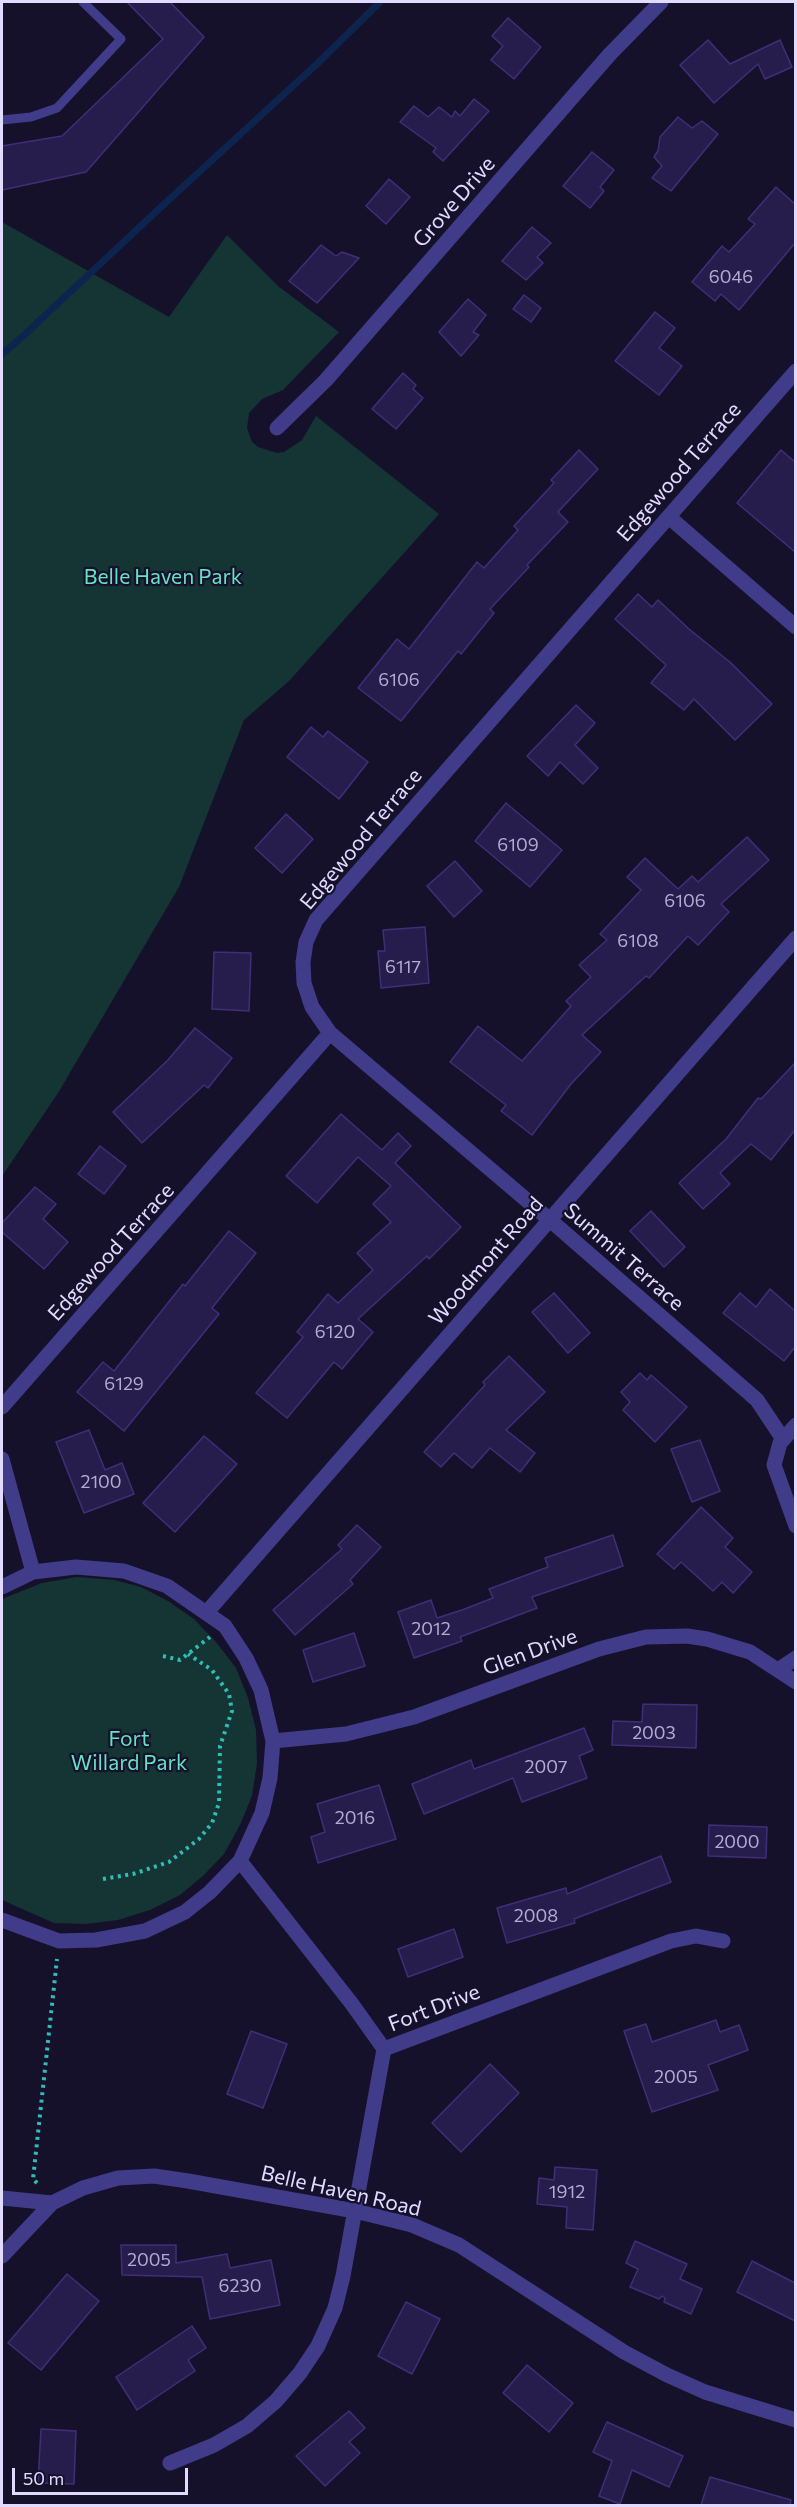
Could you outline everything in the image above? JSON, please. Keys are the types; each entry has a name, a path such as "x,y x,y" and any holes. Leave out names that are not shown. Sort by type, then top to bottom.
{"street":[{"name":"Grove Drive","path":"277,428 326,380 610,54 661,2"},
{"name":"Edgewood Terrace","path":"2,1407 330,1033 312,1006 304,982 303,962 306,942 316,920 795,371"},
{"path":"669,517 795,627"},
{"name":"Woodmont Road","path":"207,1612 795,938"},
{"name":"Summit Terrace","path":"330,1033 757,1400 783,1439"},
{"path":"795,1425 783,1439 774,1465 795,1526"},
{"path":"2,1459 33,1572"},
{"path":"2,1587 33,1572 76,1567 124,1571 167,1586 225,1626 246,1658 261,1690 273,1741 270,1778 262,1812 240,1861 210,1892 185,1912 164,1923 121,1937 59,1941 2,1920"},
{"name":"Glen Drive","path":"273,1741 346,1734 414,1718 599,1648 646,1637 687,1636 750,1652 795,1682"},
{"path":"778,1670 795,1658"},
{"name":"Fort Drive","path":"240,1861 352,2004 384,2049 671,1941 696,1936 723,1941"},
{"path":"170,2463 214,2445 247,2426 276,2401 300,2373 318,2346 335,2308 384,2049"},
{"name":"Belle Haven Road","path":"2,2256 52,2203 99,2182 118,2178 154,2176 355,2211 412,2225 459,2245 624,2352 667,2375 705,2392 795,2420"},
{"path":"2,2198 52,2203"}],"lane":[{"path":"2,120 31,117 57,108 121,39 83,2"}],"path":[{"path":"163,1656 180,1660 225,1626"},
{"path":"103,1879 133,1874 169,1862 199,1839 212,1823 219,1803 220,1746 232,1711 228,1694 212,1670 188,1654"},
{"path":"52,2203 33,2179 59,1941"}],"green space":[{"name":"Belle Haven Park","path":"2,222 169,317 227,235 278,286 339,332 283,390 262,399 249,413 247,428 252,442 258,447 277,453 284,452 302,440 316,416 439,514 289,681 244,720 179,887 58,1093 2,1176"},
{"name":"Fort Willard Park","path":"77,1577 114,1580 141,1587 168,1601 194,1619 236,1668 248,1698 256,1730 257,1763 252,1796 240,1825 224,1854 204,1875 180,1895 150,1910 118,1920 86,1924 54,1923 2,1900 2,1599 42,1583"}],"building":[{"path":"127,2 170,2 204,37 86,172 2,190 2,146 62,136 163,39"},
{"path":"508,18 541,47 514,79 491,60 503,46 492,36"},
{"path":"708,40 730,64 780,40 792,67 765,79 758,64 714,103 680,65"},
{"path":"474,99 489,111 443,161 433,152 436,148 400,122 414,106 428,117 439,107 452,117 455,111 460,116"},
{"path":"678,117 692,128 702,121 718,134 671,191 652,178 662,166 654,157 658,151 660,137"},
{"path":"592,152 614,170 600,187 604,191 590,208 563,186"},
{"path":"389,179 410,197 386,224 366,206"},
{"path":"776,187 795,204 795,243 739,310 721,294 715,301 692,282 722,246 729,252 755,224 748,219"},
{"path":"532,227 551,243 537,257 543,263 526,280 502,261"},
{"path":"321,245 336,256 342,252 359,258 317,303 289,281"},
{"path":"524,295 541,308 531,322 513,309"},
{"path":"468,299 486,315 473,332 479,335 461,356 439,332"},
{"path":"655,312 675,328 659,348 682,366 659,395 615,361"},
{"path":"403,373 416,385 413,389 423,398 396,429 372,409"},
{"path":"579,450 598,469 558,512 568,522 527,565 529,567 490,609 494,613 461,654 458,651 401,721 358,688 397,639 409,649 477,562 484,568 518,530 514,526 554,483 551,480"},
{"path":"781,450 795,462 795,552 737,503"},
{"path":"638,594 652,607 658,600 731,663 772,704 735,740 694,699 684,710 651,683 666,665 615,619"},
{"path":"576,705 595,723 575,745 598,768 583,784 560,762 548,776 527,756"},
{"path":"311,727 323,737 328,731 368,762 339,799 287,757"},
{"path":"506,803 562,850 530,887 475,841"},
{"path":"286,814 313,839 282,873 255,848"},
{"path":"747,837 769,860 721,904 729,912 698,945 688,936 649,978 646,976 582,1035 601,1052 571,1084 532,1135 501,1111 506,1105 450,1062 478,1026 522,1061 571,1006 566,1001 591,977 579,965 607,940 600,934 641,890 627,877 645,858 678,889 692,876 698,882"},
{"path":"455,861 482,891 454,917 427,886"},
{"path":"425,927 429,983 381,988 378,951 385,951 383,930"},
{"path":"214,952 251,953 249,1011 212,1009"},
{"path":"195,1028 232,1058 208,1088 204,1085 142,1143 113,1112 168,1060"},
{"path":"795,1063 795,1130 771,1160 751,1144 720,1173 730,1184 703,1209 679,1183 726,1139 758,1098 761,1099"},
{"path":"341,1114 382,1150 398,1133 411,1146 395,1163 461,1227 429,1259 427,1256 358,1319 373,1332 342,1369 334,1362 287,1418 256,1393 303,1337 297,1332 328,1294 338,1303 373,1270 357,1253 391,1222 373,1204 391,1186 358,1157 317,1203 286,1176"},
{"path":"100,1146 126,1166 104,1194 78,1174"},
{"path":"35,1187 56,1204 43,1219 68,1242 44,1269 2,1232 2,1223"},
{"path":"651,1211 685,1247 664,1267 630,1231"},
{"path":"229,1231 256,1253 212,1308 219,1314 124,1431 77,1392 103,1362 114,1371 183,1284 185,1286"},
{"path":"770,1289 795,1311 795,1347 784,1361 723,1313 740,1293 756,1307"},
{"path":"554,1293 590,1333 568,1353 532,1312"},
{"path":"509,1356 545,1392 506,1430 535,1453 520,1472 490,1448 472,1468 454,1453 441,1467 424,1452 485,1385 483,1382"},
{"path":"640,1373 647,1380 651,1375 687,1407 655,1442 623,1410 630,1402 621,1392"},
{"path":"89,1430 105,1470 122,1463 134,1494 84,1513 56,1442"},
{"path":"204,1436 237,1464 175,1532 143,1503"},
{"path":"700,1440 720,1491 692,1502 671,1449"},
{"path":"701,1507 733,1538 725,1547 752,1572 733,1593 722,1582 713,1591 681,1562 674,1569 657,1554"},
{"path":"357,1525 381,1547 350,1580 353,1584 295,1635 273,1610 342,1549 338,1545"},
{"path":"613,1535 623,1566 532,1597 537,1608 460,1637 462,1641 414,1658 398,1612 431,1600 437,1618 462,1610 493,1598 489,1589 548,1567 545,1558"},
{"path":"354,1633 365,1666 313,1682 303,1650"},
{"path":"643,1704 697,1705 696,1748 612,1745 613,1721 642,1722"},
{"path":"584,1728 593,1750 579,1756 587,1778 522,1802 513,1778 424,1814 412,1784 471,1760 474,1769"},
{"path":"379,1785 396,1839 318,1863 311,1837 325,1832 317,1804"},
{"path":"709,1825 767,1827 766,1858 708,1856"},
{"path":"661,1856 671,1882 574,1919 575,1923 507,1943 497,1908 566,1888 567,1894"},
{"path":"454,1929 463,1957 408,1977 398,1949"},
{"path":"716,2020 720,2032 739,2025 748,2050 708,2065 718,2090 652,2112 624,2031 646,2024 652,2042"},
{"path":"251,2031 287,2044 263,2108 227,2094"},
{"path":"490,2064 519,2093 461,2152 432,2123"},
{"path":"555,2167 597,2170 593,2230 566,2228 567,2207 537,2204 539,2178 554,2180"},
{"path":"635,2241 687,2264 680,2279 702,2289 691,2314 664,2302 665,2298 662,2296 659,2299 630,2287 638,2269 626,2263"},
{"path":"121,2245 176,2245 176,2263 227,2254 230,2268 271,2260 280,2305 210,2319 202,2277 122,2275"},
{"path":"752,2261 795,2283 795,2321 737,2292"},
{"path":"67,2274 99,2301 41,2370 8,2343"},
{"path":"406,2302 440,2319 412,2374 378,2356"},
{"path":"192,2326 206,2348 188,2360 195,2371 137,2410 116,2377"},
{"path":"527,2365 573,2403 549,2432 503,2393"},
{"path":"349,2411 365,2428 349,2442 360,2453 325,2486 296,2456"},
{"path":"607,2422 683,2456 669,2487 632,2470 620,2504 599,2496 612,2461 593,2452"},
{"path":"41,2429 76,2431 74,2484 38,2483"},
{"path":"710,2477 791,2500 790,2505 701,2505"}],"waterway":[{"path":"2,354 318,63 380,2"}]}
